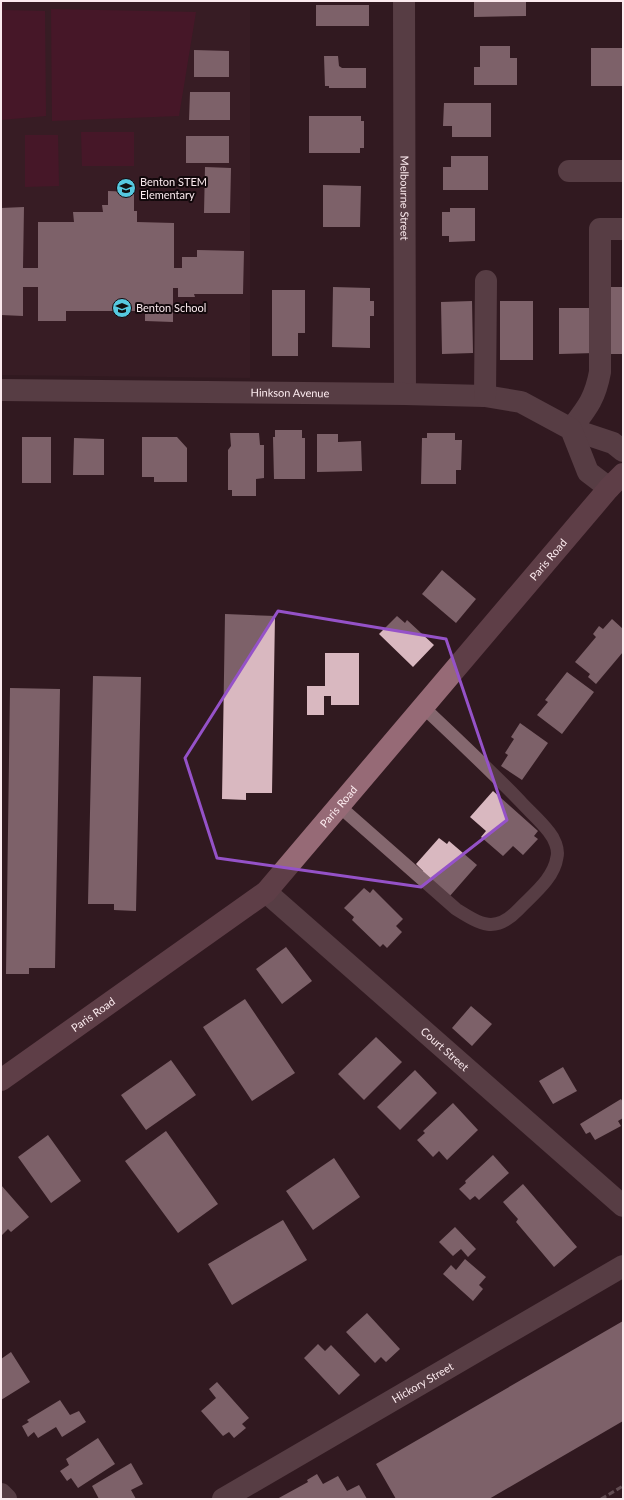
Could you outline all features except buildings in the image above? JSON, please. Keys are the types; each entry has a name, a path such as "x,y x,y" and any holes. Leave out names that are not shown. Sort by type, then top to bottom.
{"main road":[{"name":"Paris Road","path":"1,1080 266,892 616,481"}],"street":[{"name":"Melbourne Street","path":"404,1 405,394"},
{"path":"569,171 623,171"},
{"path":"616,481 588,472 571,429 588,408 597,390 600,372 600,229 623,228"},
{"path":"485,396 486,281"},
{"name":"Hinkson Avenue","path":"1,390 485,396 521,402 571,429 613,443 623,451"},
{"name":"Court Street","path":"266,892 623,1206"},
{"name":"Hickory Street","path":"223,1499 623,1266"},
{"path":"1,1494 6,1499"}],"lane":[{"path":"339,806 456,909 478,922 502,923 509,918 545,882 557,857 557,847 550,832 510,790 423,707"}],"highlighted area":[{"path":"278,611 446,639 507,820 421,887 217,858 185,758"}],"shaded area":[{"name":"Benton STEM Elementary","path":"1,1 250,1 250,378 1,375"},
{"path":"1,1 3,1 3,10 45,11 46,116 1,120"},
{"path":"51,9 196,12 179,116 52,121"},
{"path":"81,132 134,132 134,166 82,166"},
{"path":"25,135 58,135 59,186 25,187"}],"railway":[{"path":"601,1499 623,1486"}],"place":[{"name":"Benton STEM Elementary","path":"126,188"},
{"name":"Benton School","path":"122,308"}]}
